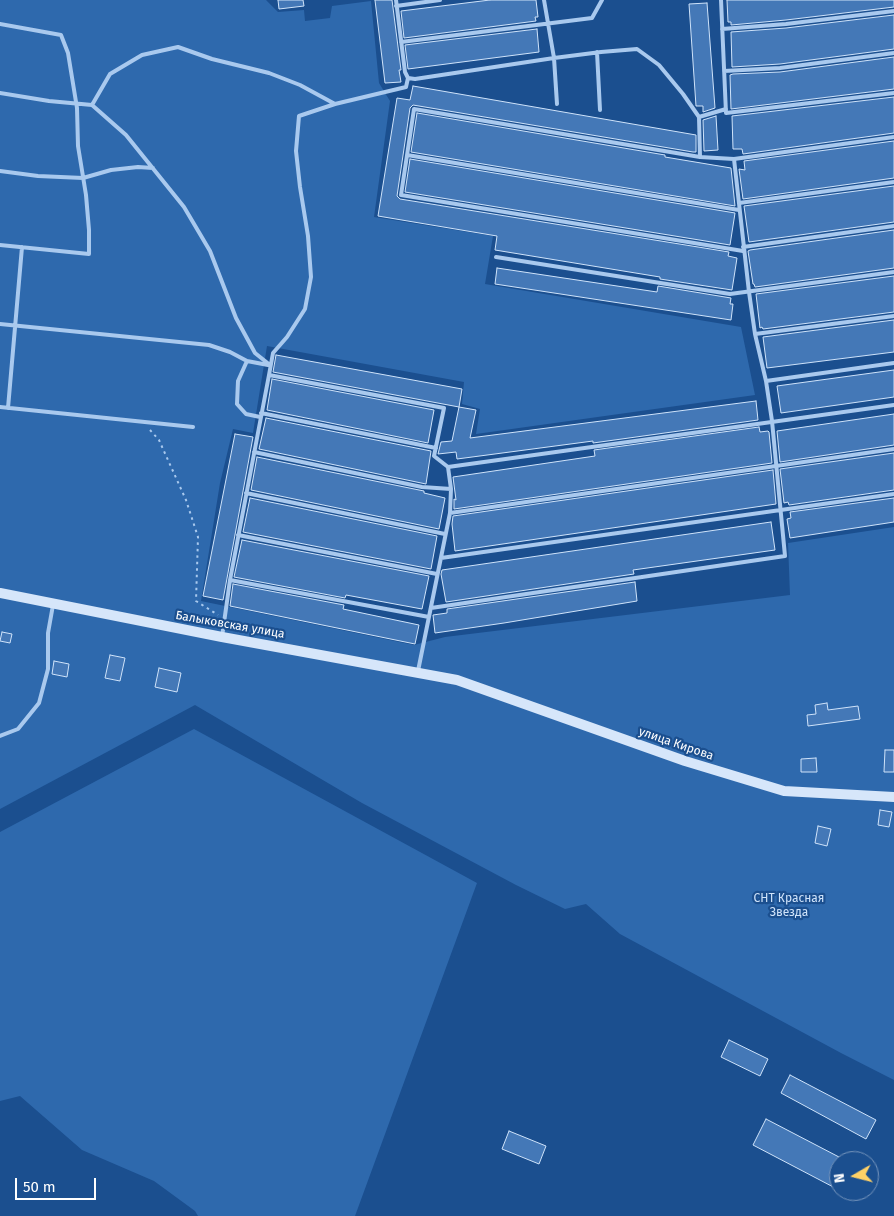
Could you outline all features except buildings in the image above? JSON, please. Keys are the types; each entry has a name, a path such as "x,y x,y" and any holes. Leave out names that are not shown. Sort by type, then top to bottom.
{"street":[{"name":"Балыковская улица","path":"0,593 222,637 457,680"},
{"name":"улица Кирова","path":"457,680 685,761 784,792 894,797"}],"lane":[{"path":"222,637 230,580 270,365 273,354 305,309 311,277 308,236 296,151 299,116 335,104 406,87 408,78 405,72 396,0"},
{"path":"396,6 440,0"},
{"path":"544,0 554,58 557,104"},
{"path":"401,42 592,18 602,0"},
{"path":"721,0 726,113 894,93"},
{"path":"722,29 786,24 894,10"},
{"path":"0,24 61,36 68,53 76,103 78,146 89,230 89,254 0,245"},
{"path":"92,105 110,74 142,54 178,47 212,59 269,73 300,85 335,104"},
{"path":"408,78 415,79 597,52 637,49 659,65 699,117 700,157"},
{"path":"597,52 600,110"},
{"path":"724,71 780,68 894,53"},
{"path":"0,93 92,105 126,135 184,207 210,251 236,318 254,353 270,365"},
{"path":"894,137 734,159 700,157 414,109 401,195 743,249 894,226"},
{"path":"699,117 726,109"},
{"path":"407,155 739,210"},
{"path":"432,608 785,556 772,421 766,380 755,334 743,249 734,159"},
{"path":"0,171 83,178 111,170 138,167 153,168"},
{"path":"739,202 894,182"},
{"path":"8,408 22,247"},
{"path":"496,257 730,294 894,272"},
{"path":"755,334 894,316"},
{"path":"0,324 208,345 230,352 247,361 270,365"},
{"path":"247,361 238,381 237,404 246,414 261,415 436,448"},
{"path":"766,380 894,363"},
{"path":"268,374 444,408 434,456 448,467 451,489 450,513 418,672"},
{"path":"448,467 894,404"},
{"path":"0,407 193,427"},
{"path":"450,513 894,449"},
{"path":"254,452 422,487 451,489"},
{"path":"246,493 445,534"},
{"path":"441,558 894,494"},
{"path":"238,535 437,574"},
{"path":"230,580 429,617"},
{"path":"0,736 18,729 39,703 48,669 48,632 53,602"}],"path":[{"path":"143,422 159,440 164,449 186,500 198,537 196,600 205,608 224,619"}],"green space":[{"name":"СНТ Красная Звезда","path":"0,0 266,0 278,12 304,10 305,21 330,18 332,6 371,1 379,83 390,101 374,217 493,236 485,284 741,327 755,395 476,434 480,409 462,404 464,382 267,346 253,433 233,429 220,483 201,601 414,645 445,637 790,595 788,543 894,527 894,1080 620,934 586,904 565,909 516,885 362,803 195,705 0,809"},
{"path":"194,729 477,883 355,1216 198,1216 195,1211 154,1181 82,1150 20,1096 0,1101 0,832"}]}
